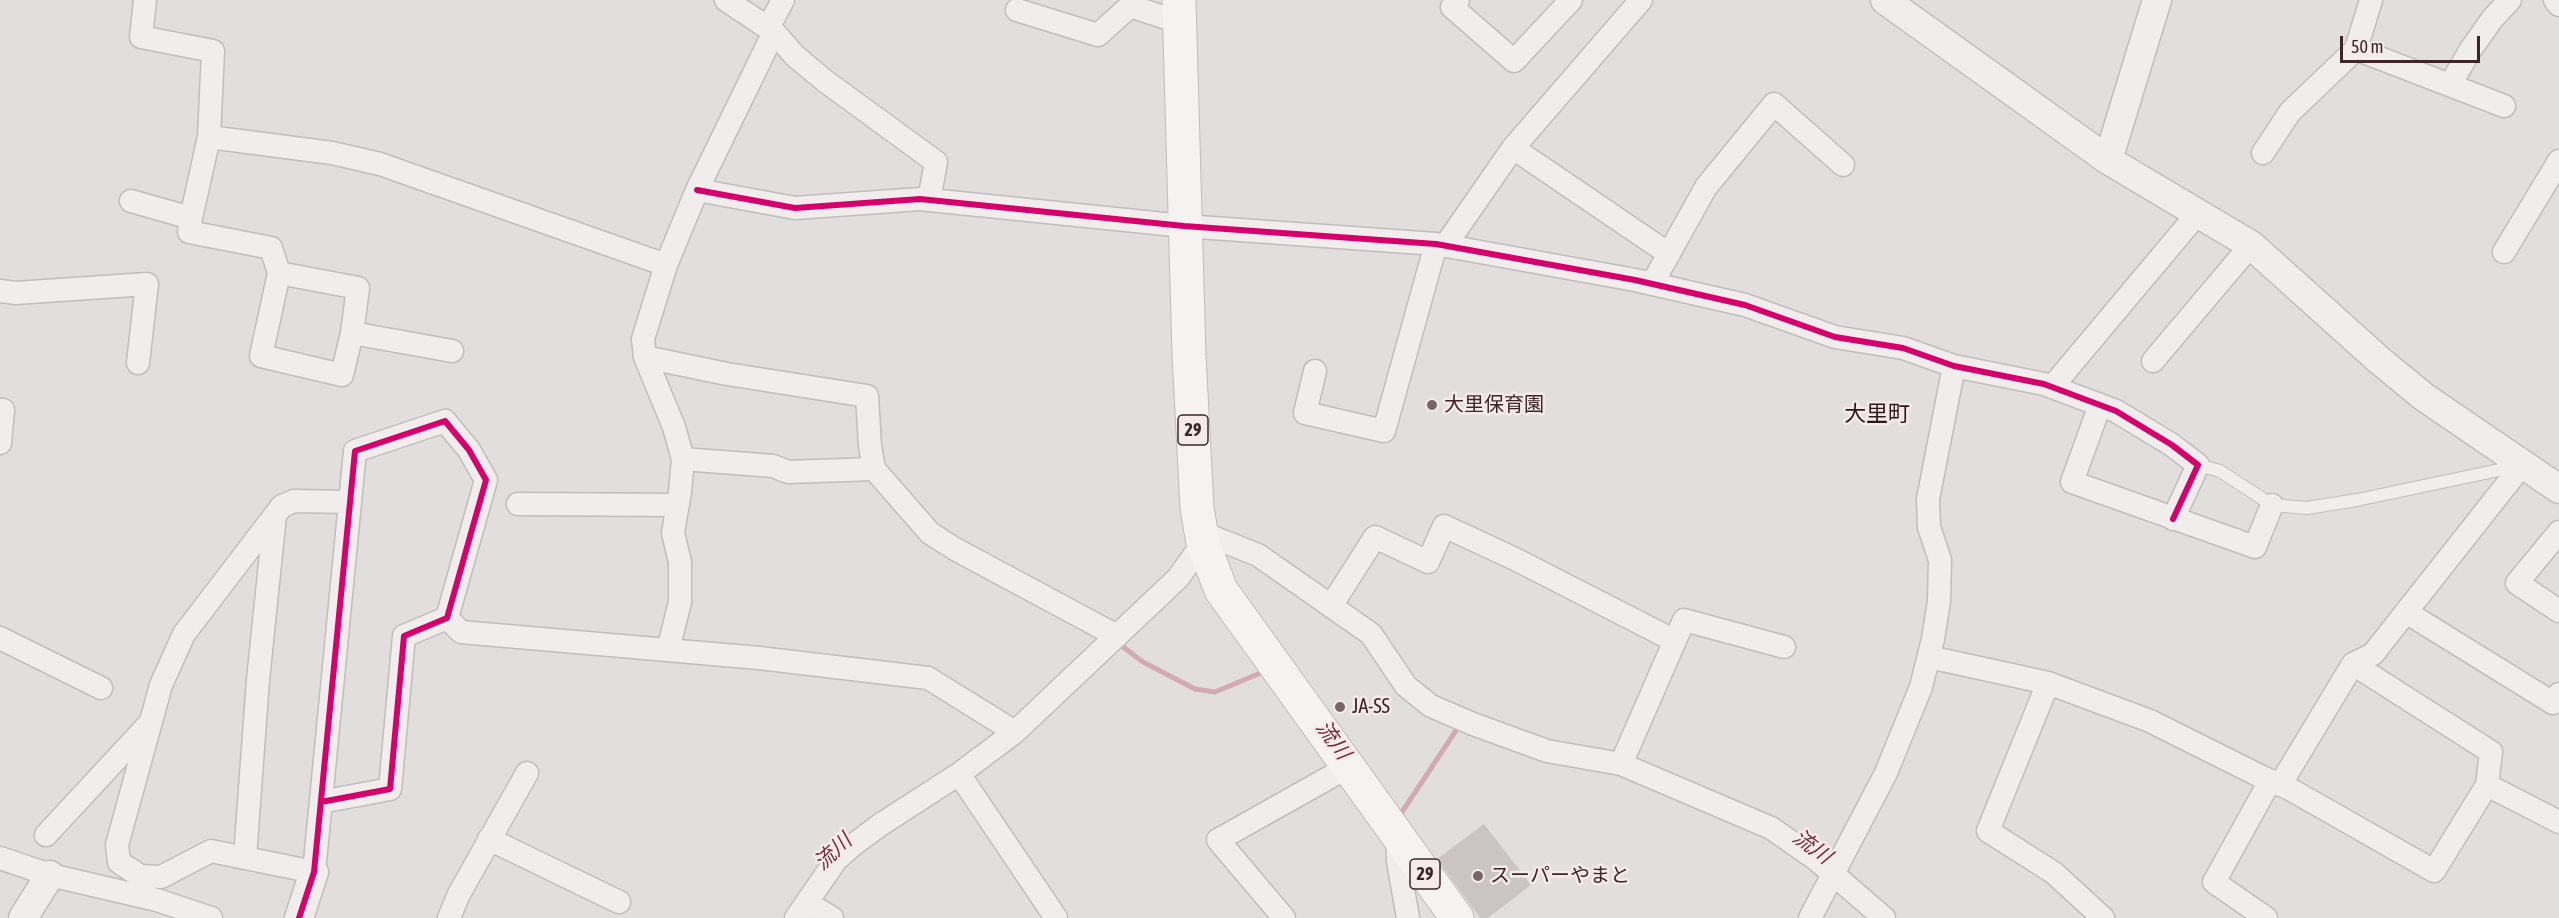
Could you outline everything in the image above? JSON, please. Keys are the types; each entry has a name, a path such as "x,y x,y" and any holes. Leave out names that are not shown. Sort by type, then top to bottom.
{"main road":[{"name":"29","path":"1179,11 1184,226 1197,508 1202,537 1221,590 1340,772 1389,824 1457,918"}],"street":[{"path":"145,0 141,37 213,51 209,137 189,232 271,248 279,273 261,356 342,375 352,333 358,288 279,273"},
{"path":"726,0 771,30 795,56 825,81 936,162 930,200"},
{"path":"668,650 680,602 680,562 673,534 683,459 674,427 645,357 644,339 666,265 697,190 783,0"},
{"path":"1458,0 1452,7 1514,61 1570,0"},
{"path":"1315,371 1305,413 1384,431 1441,245 1513,148 1641,0"},
{"path":"1885,0 2108,160 2251,245 2379,360 2424,397 2558,488"},
{"path":"2108,160 2157,0"},
{"path":"2263,153 2290,112 2356,49 2371,0"},
{"path":"2450,85 2470,49 2510,0"},
{"path":"2555,0 2559,5"},
{"path":"1017,10 1098,35 1130,6 1179,11"},
{"path":"2356,49 2504,106"},
{"path":"1652,284 1706,187 1774,104 1843,165"},
{"path":"209,137 332,153 380,164 666,265"},
{"path":"1513,148 1669,254"},
{"path":"2505,252 2559,161"},
{"path":"697,190 795,208 930,200 1184,226 1441,245 1652,284 1745,305 1835,336 1904,348 1953,366 2052,387 2116,411 2172,445 2198,465 2173,519"},
{"path":"131,201 191,218"},
{"path":"2052,387 2198,213"},
{"path":"2153,361 2251,245"},
{"path":"0,291 16,293 147,284 138,363"},
{"path":"352,333 453,351"},
{"path":"645,357 727,374 867,396 874,469 930,532 955,549 1117,636"},
{"path":"1810,918 1886,773 1922,687 1939,601 1940,560 1929,527 1928,499 1953,366"},
{"path":"2100,405 2072,482 2255,547 2271,505"},
{"path":"0,410 3,410 0,443"},
{"path":"299,918 314,872 355,451 445,422 469,450 486,480 447,618"},
{"path":"683,459 773,466 788,472 874,469"},
{"path":"2265,918 2214,882 2353,664 2373,654 2522,465"},
{"path":"314,872 211,851 161,877 140,876 119,862 117,845 161,685 184,634 282,506 294,501 350,502"},
{"path":"518,504 678,505"},
{"path":"245,857 258,680 275,515"},
{"path":"1331,606 1375,537 1428,562 1444,526 1515,559 1675,641"},
{"path":"2559,532 2517,583 2559,611"},
{"path":"832,918 802,911 836,861 853,845 959,774 1015,732 1178,578 1202,537 1258,555 1371,634 1406,686 1431,706 1547,751 1621,764 1771,828 1834,874 1884,918"},
{"path":"2406,612 2553,703 2559,694"},
{"path":"447,618 461,632 759,658 928,678 1015,732"},
{"path":"321,802 390,789 404,636 447,618"},
{"path":"1621,764 1684,620 1784,646"},
{"path":"0,638 101,688"},
{"path":"1929,657 2048,683 2150,721 2384,840 2434,871 2487,784 2491,752 2353,664"},
{"path":"2048,683 1988,831 2054,873 2103,918"},
{"path":"46,835 152,721"},
{"path":"1284,918 1218,840 1340,772"},
{"path":"449,918 459,894 527,773"},
{"path":"959,774 1056,918"},
{"path":"2487,784 2559,822"},
{"path":"1389,824 1408,918"},
{"path":"489,839 619,902"},
{"path":"0,858 50,875 157,900 204,917"},
{"path":"23,918 50,875"}],"lane":[{"path":"2198,465 2220,471 2271,505 2307,508 2522,465"}],"building":[{"path":"1484,824 1531,885 1488,918 1480,918 1437,859"}],"waterway":[{"name":"流川","path":"1118,643 1143,662 1195,689 1215,692 1263,672 1264,674"},
{"name":"流川","path":"1398,818 1459,726 1462,728"}],"cycle path":[{"path":"697,190 795,208 920,199 1184,226 1436,244 1635,280 1745,305 1835,337 1903,348 1954,366 2044,384 2116,411 2172,445 2198,465 2173,519"},
{"path":"299,918 314,872 355,451 445,421 469,450 486,480 447,618 404,636 390,789 321,802"}],"place":[{"name":"大里保育園","path":"1432,405"},
{"name":"JA-SS","path":"1340,707"},
{"name":"スーパーやまと","path":"1478,876"}],"district":[{"name":"大里町","path":"1877,414"}]}
